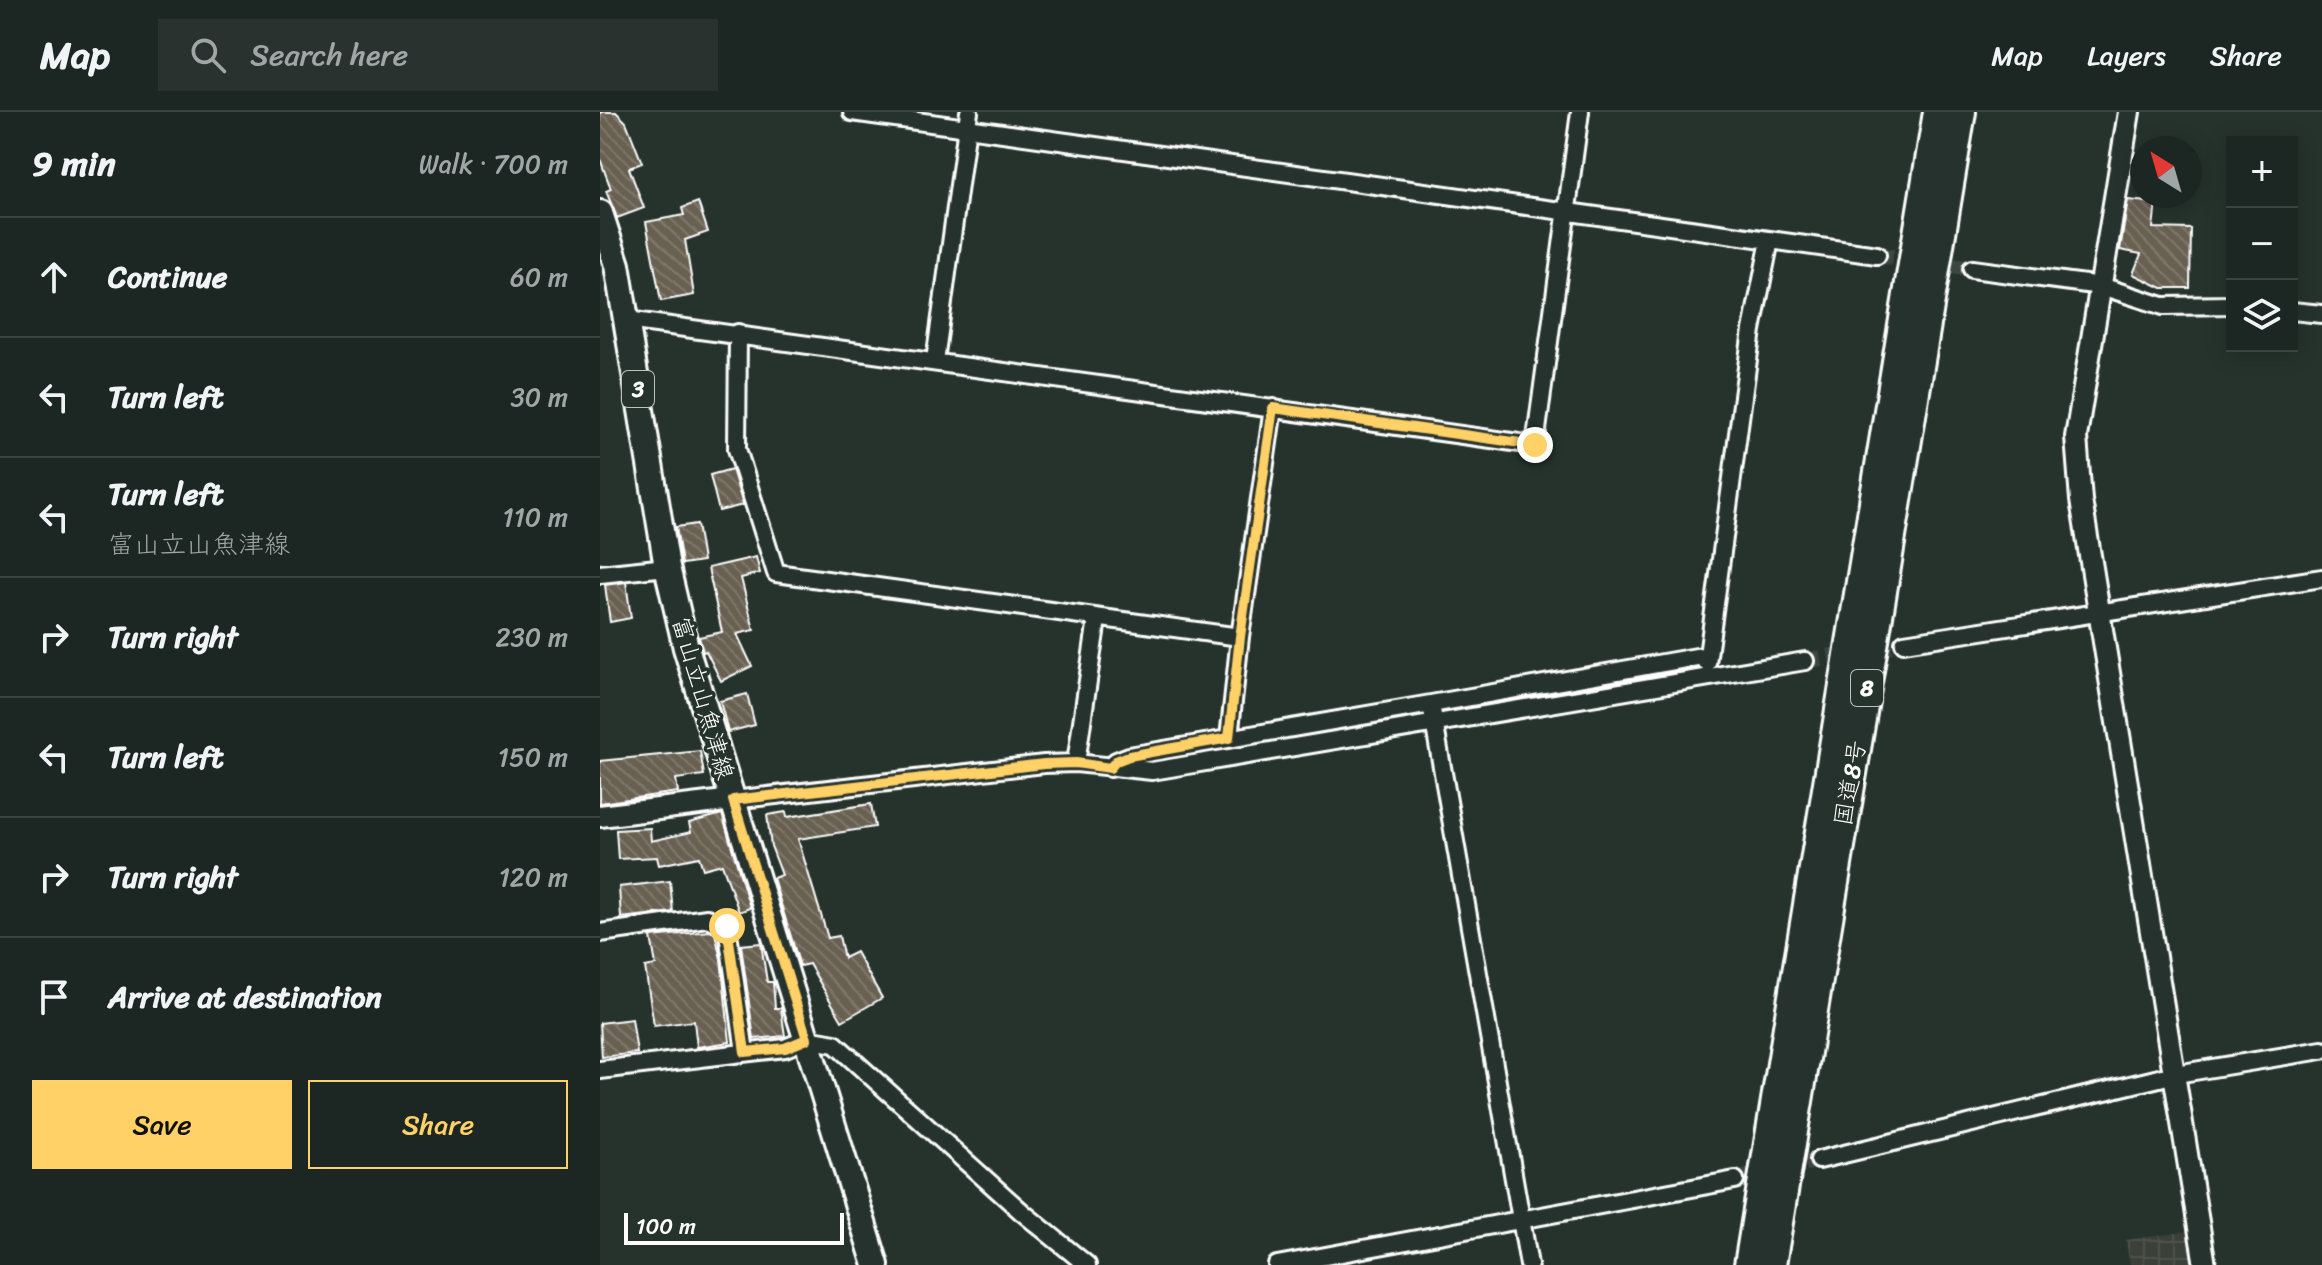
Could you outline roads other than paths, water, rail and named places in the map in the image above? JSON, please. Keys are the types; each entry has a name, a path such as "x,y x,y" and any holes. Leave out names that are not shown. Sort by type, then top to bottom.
{"highway":[{"name":"国道8号","path":"1748,1265 1937,112"},
{"name":"国道8号","path":"1772,1265 1962,112"}],"main road":[{"name":"富山立山魚津線","path":"600,213 606,248 627,320 667,567 686,648 876,1265"}],"street":[{"path":"852,112 968,119 1877,255"},
{"path":"627,320 1535,445 1580,112"},
{"path":"2129,112 2076,437 2081,500 2098,612 2205,1265"},
{"path":"935,361 968,119"},
{"path":"1705,676 1752,330 1770,240"},
{"path":"1972,269 2101,286 2163,306 2226,305"},
{"path":"2298,312 2322,314"},
{"path":"738,333 737,449 776,573 1240,637"},
{"path":"1229,738 1240,637 1273,408"},
{"path":"600,574 667,567"},
{"path":"1904,643 2322,578"},
{"path":"1076,763 1097,619"},
{"path":"1110,768 1116,761 1129,756 1708,655"},
{"path":"600,816 1076,763 1152,771 1805,661"},
{"path":"1431,704 1529,1265"},
{"path":"600,933 707,918 727,926 745,1052"},
{"path":"600,1070 785,1048 807,1039 835,1044 1022,1212 1087,1265"},
{"path":"1819,1160 2176,1074 2322,1050"},
{"path":"1277,1265 1735,1180"}],"tunnel":[{"path":"1877,255 1972,269"},
{"path":"1805,661 1904,643"},
{"path":"1735,1180 1819,1160"}]}
